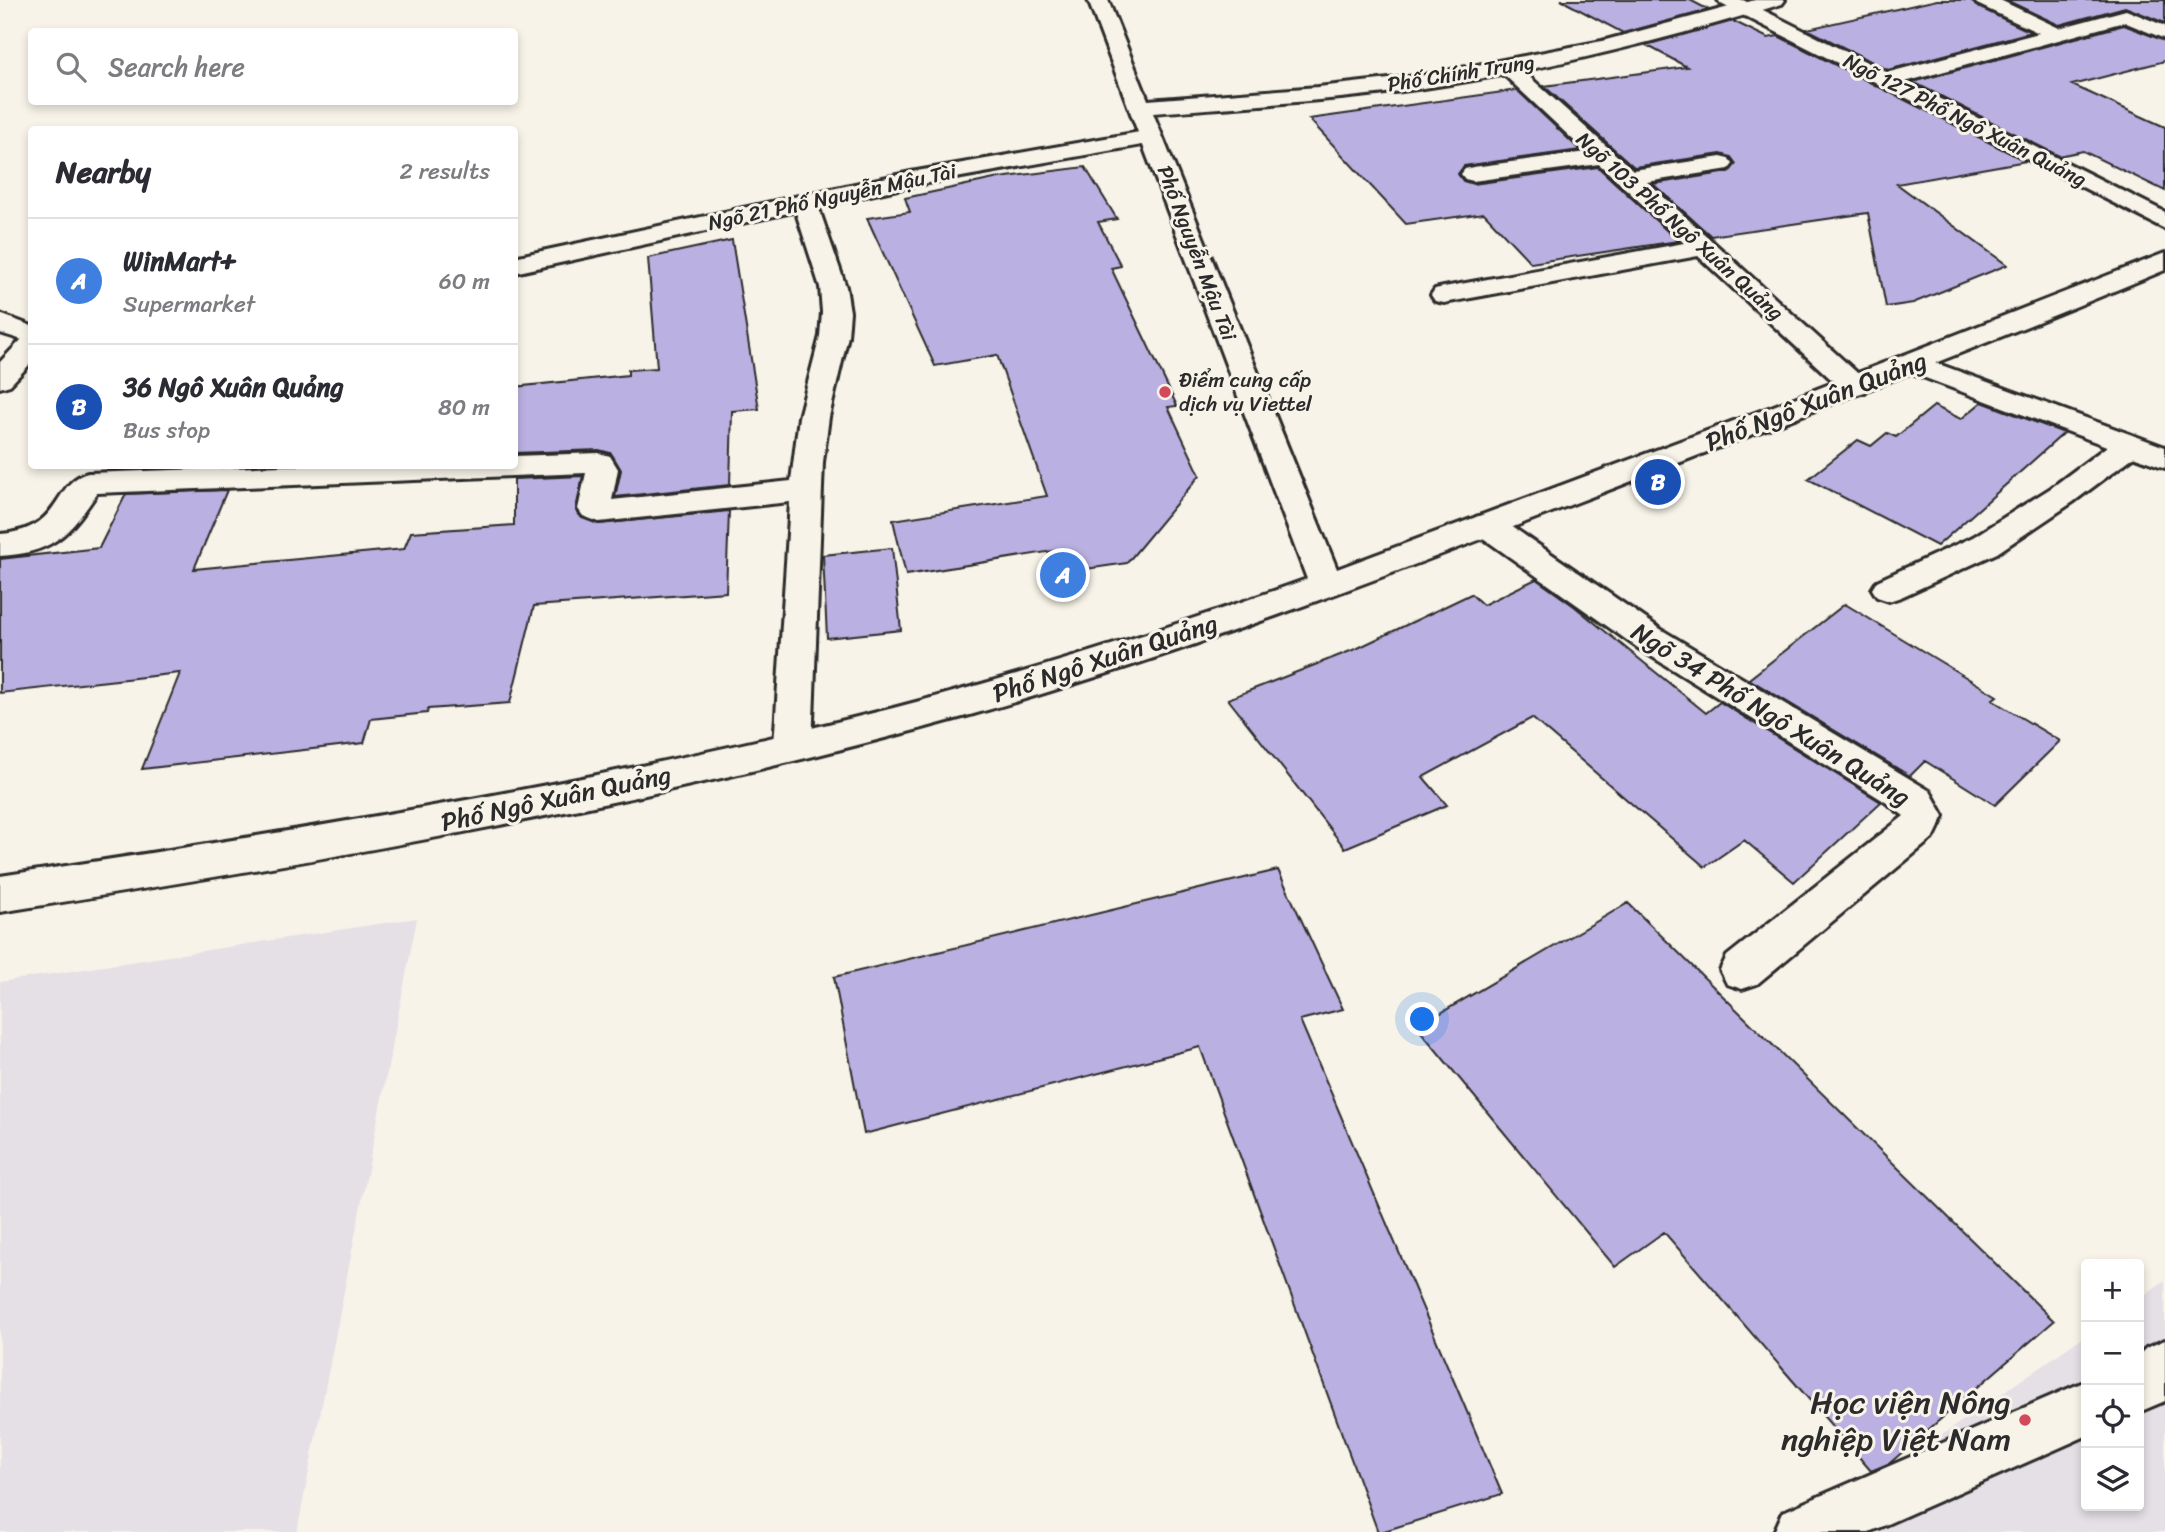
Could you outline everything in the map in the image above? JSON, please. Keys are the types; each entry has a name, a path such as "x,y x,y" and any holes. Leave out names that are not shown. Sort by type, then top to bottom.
{"street":[{"name":"Phố Nguyễn Mậu Tài","path":"1098,0 1326,584"},
{"path":"1984,0 2057,34"},
{"name":"Phố Chính Trung","path":"1140,107 1366,88 1506,66 1607,46 1754,7"},
{"name":"Ngõ 127 Phố Ngô Xuân Quảng","path":"1754,7 1886,80 2165,222"},
{"path":"1886,80 2126,16 2165,33"},
{"name":"Ngõ 103 Phố Ngô Xuân Quảng","path":"1506,66 1855,386"},
{"name":"Ngõ 21 Phố Nguyễn Mậu Tài","path":"518,264 966,169 1151,137"},
{"path":"1473,174 1604,156"},
{"path":"1628,178 1721,164"},
{"path":"793,746 806,489 814,417 834,336 836,312 833,287 804,203"},
{"path":"1444,295 1703,247"},
{"name":"Phố Ngô Xuân Quảng","path":"0,894 361,837 620,785 793,746 989,696 1174,637 1488,525 1914,364 2165,261"},
{"path":"0,322 28,334"},
{"path":"0,379 28,349"},
{"path":"1914,364 2165,458"},
{"path":"1889,589 1985,545 2062,495 2129,444"},
{"path":"518,465 599,463 602,468 593,503 594,509 599,512 806,489"},
{"path":"0,545 32,543 48,535 93,475 346,469"},
{"name":"Ngõ 34 Phố Ngô Xuân Quảng","path":"1488,525 1650,639 1916,802 1924,816 1920,826 1742,970"},
{"path":"2144,1383 2165,1367"},
{"path":"1803,1532 2081,1410"}],"shaded area":[{"path":"417,918 297,1532 0,1532 0,982"},
{"name":"Học viện Nông nghiệp Việt Nam","path":"2165,1280 2165,1532 1802,1532 2081,1338 2081,1511 2144,1511 2144,1295"}],"building":[{"path":"1561,0 1690,0 1709,10 1623,33"},
{"path":"1937,0 1971,0 1976,6 2031,32 1888,70 1807,29"},
{"path":"2006,0 2165,0 2165,23 2125,7 2059,25"},
{"path":"1733,21 1768,38 1778,36 2026,161 1897,184 2007,265 1913,303 1886,307 1868,213 1711,236 1653,184 1729,172 1736,164 1731,157 1721,154 1634,167 1544,86 1687,67 1646,45"},
{"path":"2124,25 2165,41 2165,61 2072,85 2165,127 2165,191 2083,151 2059,156 1913,82"},
{"path":"1517,90 1580,150 1464,166 1458,174 1463,181 1473,184 1598,167 1678,241 1531,263 1484,213 1406,224 1309,119"},
{"path":"1085,167 1117,219 1098,222 1121,266 1111,268 1177,406 1168,407 1200,475 1127,563 1073,571 1065,549 906,575 893,520 1047,496 997,355 935,366 867,218 910,212 905,198 999,178"},
{"path":"732,240 759,409 732,411 730,485 615,497 621,470 611,453 599,450 518,453 518,387 628,375 628,370 657,368 648,258"},
{"path":"1982,402 2064,433 1937,546 1808,479 1858,440 1871,446 1887,433 1896,437 1934,406 1961,419"},
{"path":"583,476 576,511 582,518 598,524 729,511 726,592 534,606 510,703 428,709 427,713 371,719 364,743 142,769 180,673 0,693 0,559 99,548 126,494 227,490 194,569 404,549 411,532 514,525 514,479"},
{"path":"892,548 901,630 827,638 823,555"},
{"path":"1536,579 1574,606 1706,713 1720,702 1881,802 1794,882 1744,840 1705,867 1532,718 1423,777 1447,805 1345,848 1228,699 1358,648 1471,594 1483,605"},
{"path":"1845,604 1997,696 1992,700 2060,741 1995,805 1925,761 1910,776 1749,679"},
{"path":"1278,870 1343,1009 1300,1020 1502,1494 1381,1532 1378,1532 1200,1047 864,1134 834,977"},
{"path":"1628,903 2054,1321 1890,1463 1871,1471 1664,1232 1615,1267 1417,1027"}],"place":[{"name":"Điểm cung cấp dịch vụ Viettel","path":"1165,392"},
{"name":"36 Ngô Xuân Quảng","path":"1658,482"},
{"name":"WinMart+","path":"1063,575"},
{"name":"Học viện Nông nghiệp Việt Nam","path":"2025,1420"}]}
